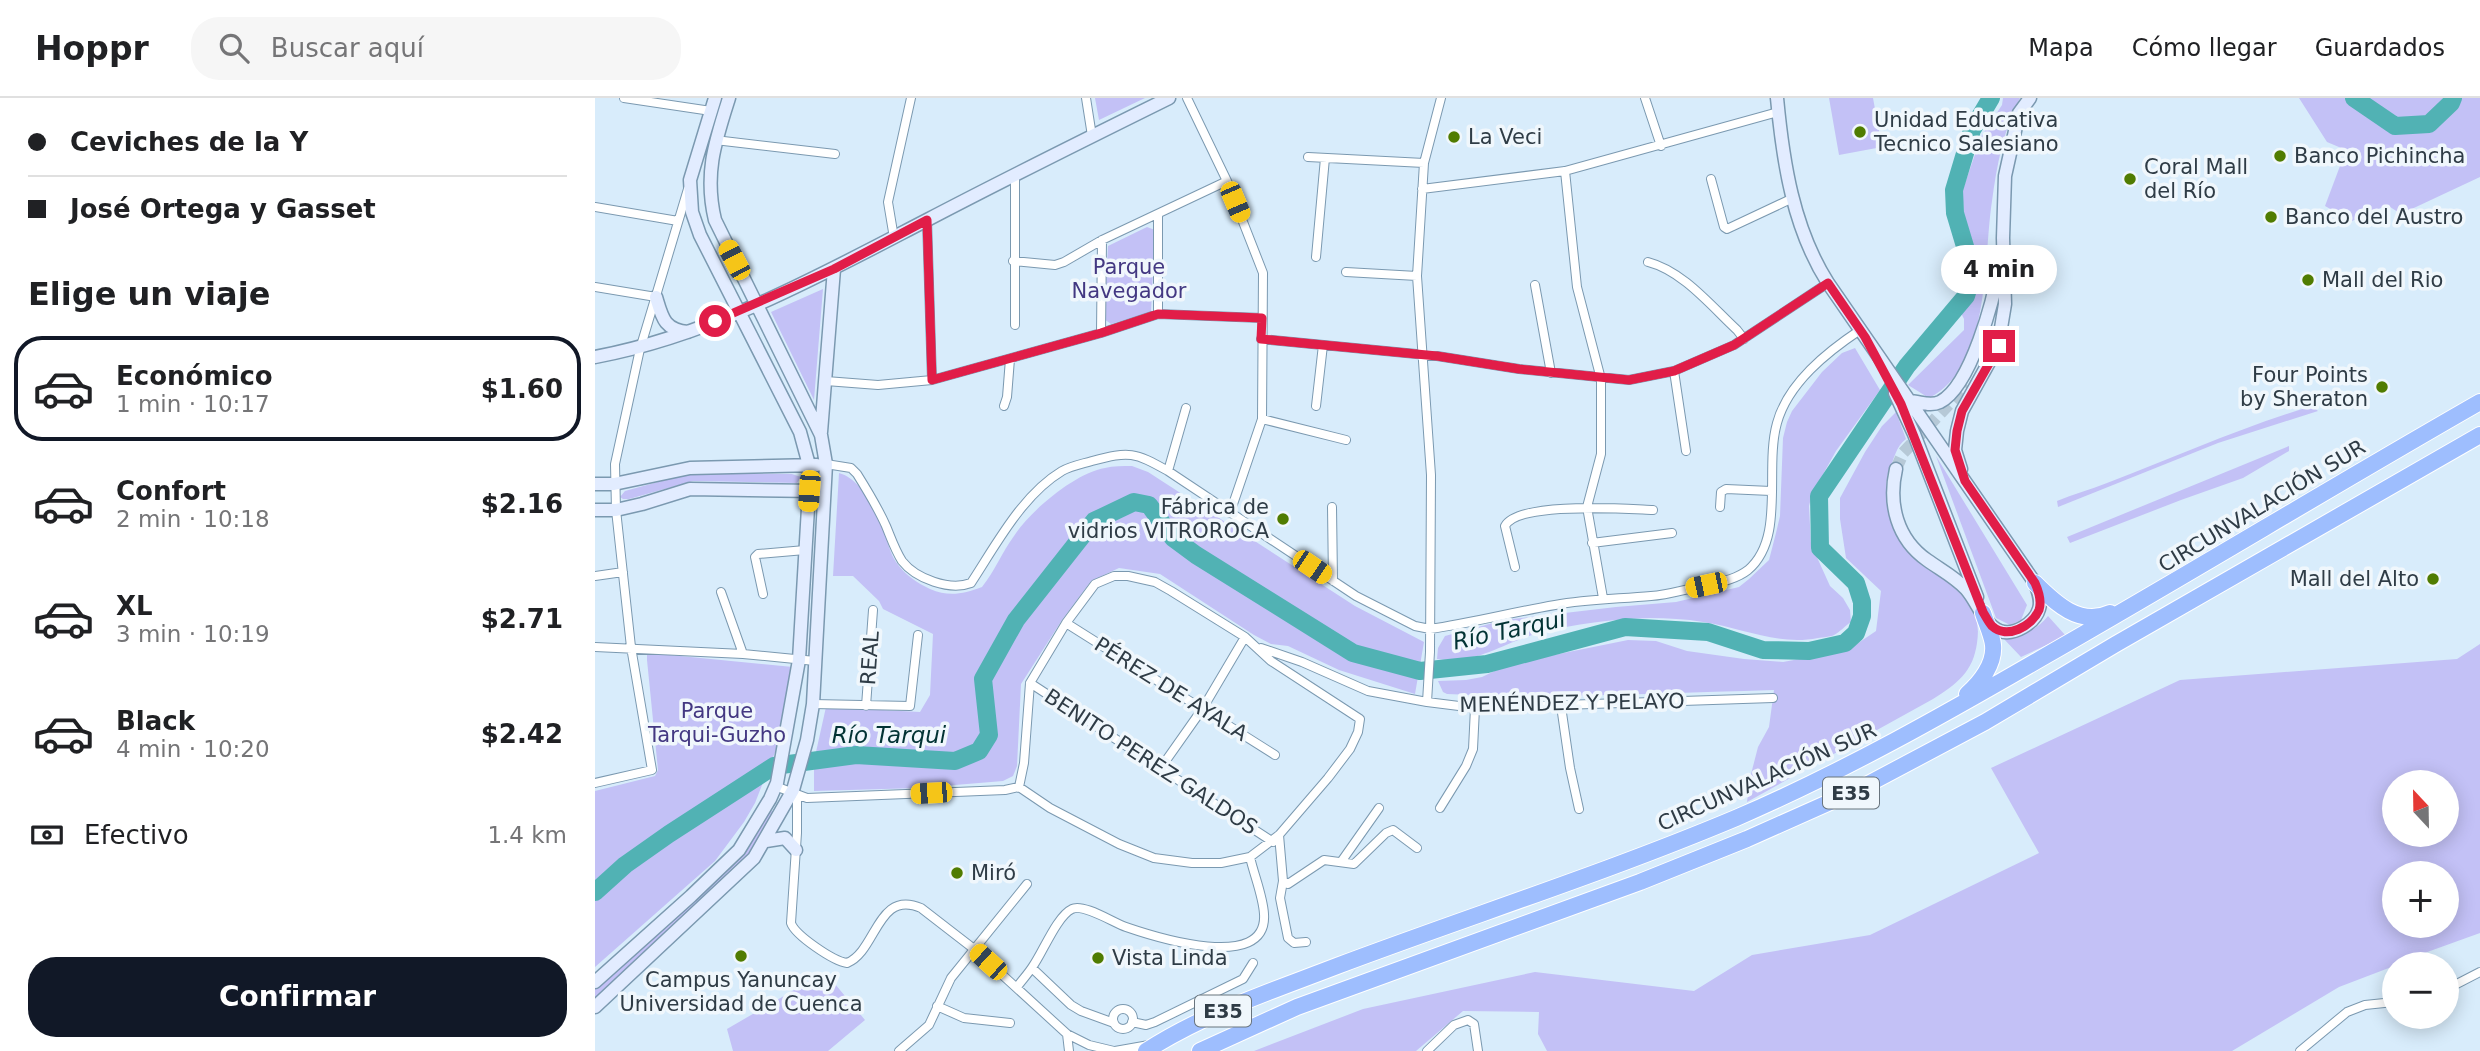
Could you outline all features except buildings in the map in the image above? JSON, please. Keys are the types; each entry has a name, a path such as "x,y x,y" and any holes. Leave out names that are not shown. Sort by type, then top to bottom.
{"highway":[{"name":"CIRCUNVALACIÓN SUR","path":"1146,1051 1225,1010 1441,927 1616,866 1737,817 1844,769 1934,721 2480,402"},
{"name":"E35","path":"1200,1051 1308,1002 1652,877 1747,839 1857,790 2005,711 2116,643 2480,435"},
{"path":"2035,583 2069,612 2089,617 2105,615 2148,597"},
{"path":"1934,721 1980,683 1992,658 1993,645 1983,612"}],"main road":[{"path":"729,98 709,169 709,196 715,220 722,239 757,303 821,435"},
{"path":"595,358 640,349 692,332 834,269 1169,98"},
{"path":"1777,98 1793,198 1814,259 1905,401 1965,481 2035,583 2040,596 2039,609 2024,627 2003,632 1993,628 1959,581 1926,559 1907,541 1899,526 1892,499 1896,469"},
{"path":"1965,481 1955,450 1957,431 1962,411 1999,346 2005,304 2005,176 2019,113 2030,98"},
{"path":"595,982 739,850 776,785 799,660 809,466 800,432 700,235 692,212 690,180 713,104"},
{"path":"1968,385 1984,355 1992,332 2003,238"},
{"path":"1905,401 1932,405 1942,401 1955,388 1980,343 1999,270 2003,238"},
{"path":"595,1007 754,858 794,792 813,704 826,464 821,435 834,269"},
{"path":"656,297 662,317 668,325 677,331 692,332"},
{"path":"1905,401 1983,612"},
{"path":"595,484 614,484 690,468 826,464"},
{"path":"595,510 616,510 690,489 825,491"},
{"path":"766,841 785,838 796,849"}],"street":[{"path":"624,98 713,104"},
{"path":"894,237 888,202 911,98"},
{"path":"1086,98 1092,136"},
{"path":"1187,98 1227,181 1262,266 1262,419 1230,513"},
{"path":"1427,698 1430,652 1431,475 1417,276 1424,163 1441,98"},
{"path":"1645,98 1661,146"},
{"path":"1422,189 1565,171 1778,112"},
{"path":"715,141 835,154"},
{"path":"1308,158 1424,163"},
{"path":"1316,257 1325,158"},
{"path":"1565,171 1577,287 1601,379 1601,454 1587,507 1591,543 1603,598"},
{"path":"1014,175 1015,325"},
{"path":"595,783 652,770 631,647 616,510 615,464 640,349 690,180"},
{"path":"1711,180 1724,227 1727,229 1793,198"},
{"path":"1013,261 1055,265 1064,262 1102,240 1227,181"},
{"path":"595,207 678,221"},
{"path":"1158,215 1158,314"},
{"path":"927,220 932,380"},
{"path":"1101,333 1102,240"},
{"path":"1648,262 1678,277 1744,339"},
{"path":"1346,272 1417,276"},
{"path":"1261,339 1424,355 1551,373 1629,380 1674,371 1744,339 1828,283"},
{"path":"1535,285 1551,373"},
{"path":"595,286 656,297"},
{"path":"826,381 878,385 932,380 1101,333 1158,314 1262,318"},
{"path":"826,464 851,468 857,474 896,551 908,567 940,584 964,586 971,583 1003,530 1060,472 1120,453 1143,457 1356,596 1415,626 1430,629 1557,604 1603,598 1653,596 1732,579 1748,569 1764,550 1771,527 1771,452 1777,421 1789,395 1837,345 1863,333"},
{"path":"1316,406 1323,345"},
{"path":"1004,406 1010,359"},
{"path":"1674,371 1686,451"},
{"path":"1168,471 1186,408"},
{"path":"1262,419 1346,440"},
{"path":"1720,507 1721,492 1725,489 1771,491"},
{"path":"1332,507 1333,581"},
{"path":"1515,567 1505,526 1507,522 1526,513 1587,507 1653,510"},
{"path":"1591,543 1672,533"},
{"path":"763,594 755,557 758,554 805,550"},
{"path":"595,576 623,572"},
{"path":"776,785 807,798 1019,787 1050,808 1119,844 1154,858 1192,863 1221,863 1250,857 1276,839 1350,749 1358,732 1360,719 1271,661 1245,638 1155,582 1121,575 1095,584 1066,622 1030,683 1024,763 1019,787"},
{"path":"721,592 743,654"},
{"name":"REAL","path":"866,706 873,610"},
{"name":"PÉREZ DE AYALA","path":"1066,622 1275,755"},
{"path":"813,704 910,706 918,635"},
{"path":"1160,769 1245,638"},
{"name":"MENÉNDEZ Y PELAYO","path":"1255,646 1303,662 1368,691 1427,698 1475,708 1773,698"},
{"path":"595,647 743,654 815,661"},
{"name":"BENITO PEREZ GALDOS","path":"1030,683 1160,769 1276,839"},
{"path":"1561,706 1579,809"},
{"path":"1440,808 1466,766 1473,749 1475,708"},
{"path":"794,792 796,849 791,923 793,936 847,963 855,958 887,912 903,903 911,904 921,908 974,949 1067,1034 1090,1045 1115,1051 1140,1048 1161,1041"},
{"path":"1341,862 1378,808"},
{"path":"1283,881 1288,884 1324,860 1354,863 1393,830 1417,848"},
{"path":"1276,839 1283,881 1280,898 1287,938 1294,943 1306,942"},
{"path":"1017,987 1032,968 1064,915 1080,907 1123,926 1167,940 1219,947 1240,947 1251,942 1262,930 1264,914 1250,857"},
{"path":"899,1051 929,1025 951,978 1027,884"},
{"path":"1032,968 1071,1005 1123,1028 1132,1022 1146,1025 1155,1022 1243,979 1253,963"},
{"path":"2459,983 2480,972"},
{"path":"2300,1051 2347,1012 2365,1004 2382,1003"},
{"path":"937,1006 964,1018 1010,1023"},
{"path":"1114,1023 1114,1016 1122,1009 1132,1014 1132,1022"},
{"path":"1427,1051 1454,1025 1468,1020 1474,1024 1478,1051"},
{"path":"1067,1034 1069,1051"}],"green space":[{"path":"1095,98 1145,98 1099,120"},
{"path":"1829,98 1873,98 1882,147 1839,155"},
{"path":"2003,98 2020,98 2009,123 1999,161 1974,338 1964,362 1949,383 1929,398 1908,385 1964,330 1964,319 1955,301 1974,259 1965,223 1962,192 1981,137 2002,105"},
{"path":"2299,98 2480,98 2480,177 2401,214 2387,205 2352,221 2325,206 2346,150 2327,142"},
{"name":"Parque Navegador","path":"1147,227 1155,230 1151,312 1111,324 1104,319 1108,246"},
{"path":"823,289 814,400 771,312"},
{"path":"1855,348 1880,390 1836,451 1812,494 1809,506 1811,544 1830,586 1843,598 1850,610 1851,622 1834,635 1789,640 1697,621 1636,619 1566,627 1526,637 1478,656 1437,659 1438,648 1445,636 1504,620 1676,602 1739,587 1769,560 1780,516 1783,438 1792,411 1822,372 1842,353"},
{"path":"2312,406 2318,411 2218,443 2058,507 2057,501"},
{"path":"1896,412 1906,439 1898,449 1887,477 1892,524 1909,545 1964,592 1973,606 1977,623 1977,643 1968,670 1933,699 1747,802 1758,747 1769,727 1774,690 1570,696 1443,692 1438,681 1482,677 1509,664 1628,640 1656,641 1687,651 1783,662 1848,650 1876,631 1881,591 1846,558 1840,498 1865,452 1882,426"},
{"path":"2289,446 2289,451 2243,478 2070,543 2067,537"},
{"path":"1936,456 2027,605 2021,620 2010,625 1996,618"},
{"path":"1132,466 1148,472 1355,606 1424,642 1415,694 1339,670 1288,646 1271,644 1160,574 1119,568 1091,581 1021,684 1017,766 1013,776 1003,781 919,788 814,791 814,761 826,707 920,712 930,695 933,634 883,609 879,601 853,576 833,576 839,473 854,482 867,497 878,515 892,555 903,570 930,589 956,594 982,587 1021,526 1054,494 1093,471"},
{"path":"691,473 792,474 801,477 797,483 693,481 629,499 620,497 625,491"},
{"path":"2048,616 2066,636 2021,657 2003,638 2028,632"},
{"path":"2480,644 2480,933 2427,952 2382,952 2382,971 2339,987 2232,1051 1547,1051 1538,1034 1539,1012 1463,1011 1416,1051 1254,1051 1363,1009 1535,972 1694,991 1752,955 1870,935 2039,853 1991,768 2180,680 2457,659"},
{"name":"Parque Tarqui-Guzho","path":"647,654 793,667 779,742 755,803 744,822 715,861 595,967 595,791 655,776 658,770 647,660"},
{"path":"771,811 776,813 748,857 595,1001 595,987 743,854"},
{"path":"825,972 865,1020 828,1051 733,1051 727,1029"}],"waterway":[{"name":"Río Tarqui","path":"595,892 625,865 669,834 774,766 856,755 955,761 979,751 989,735 983,679 1016,620 1094,521 1134,502 1149,505 1173,538 1196,555 1353,653 1420,671 1487,664 1625,627 1708,632 1763,650 1809,651 1845,643 1856,633 1862,616 1862,602 1856,583 1820,548 1819,496 1907,366 1966,296 1973,273 1955,213 1954,190 1972,130 1991,98"},
{"name":"Río Tarqui","path":"2354,98 2395,126 2429,124 2453,98"}],"tunnel":[{"path":"1896,469 1903,453 1967,385"}],"place":[{"name":"Unidad Educativa Tecnico Salesiano","path":"1860,132"},
{"name":"La Veci","path":"1454,137"},
{"name":"Banco Pichincha","path":"2280,156"},
{"name":"Coral Mall del Río","path":"2130,179"},
{"name":"Banco del Austro","path":"2271,217"},
{"name":"Mall del Rio","path":"2308,280"},
{"name":"Four Points by Sheraton","path":"2382,387"},
{"name":"Fábrica de vidrios VITROROCA","path":"1283,519"},
{"name":"Mall del Alto","path":"2433,579"},
{"name":"Miró","path":"957,873"},
{"name":"Campus Yanuncay Universidad de Cuenca","path":"741,956"},
{"name":"Vista Linda","path":"1098,958"}],"route":[{"path":"715,321 834,269 927,220 932,380 1101,333 1158,314 1262,318 1261,339 1437,356 1519,369 1629,380 1674,371 1734,345 1828,283 1865,337 1901,404 1983,612 1993,628 2003,632 2024,627 2033,619 2039,609 2040,596 2035,583 1965,481 1955,450 1962,411 1999,346"}]}
